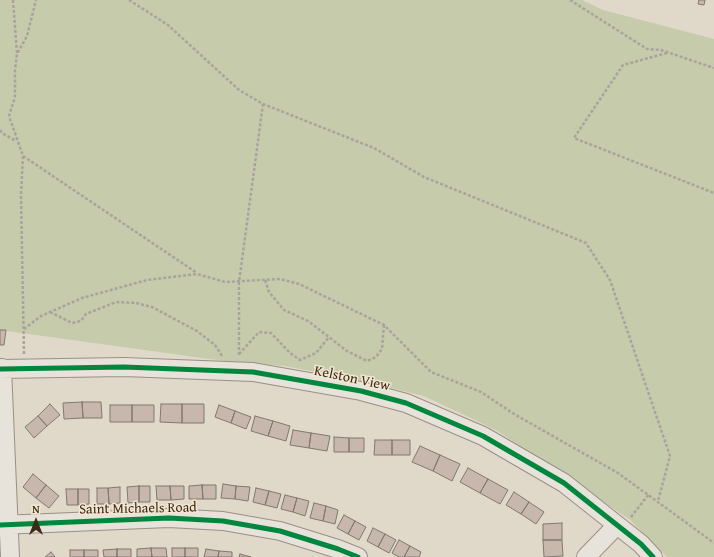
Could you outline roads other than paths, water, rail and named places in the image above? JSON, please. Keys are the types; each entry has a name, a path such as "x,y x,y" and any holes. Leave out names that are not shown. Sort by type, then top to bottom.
{"street":[{"name":"Kelston View","path":"1,368 124,367 224,360 283,376 361,391 406,403 484,436 557,479 641,544 653,557"},
{"path":"1,368 5,525 10,557"},
{"name":"Saint Michaels Road","path":"5,525 169,518 223,521 280,531 338,549 358,557"},
{"path":"586,557 617,525"}]}
